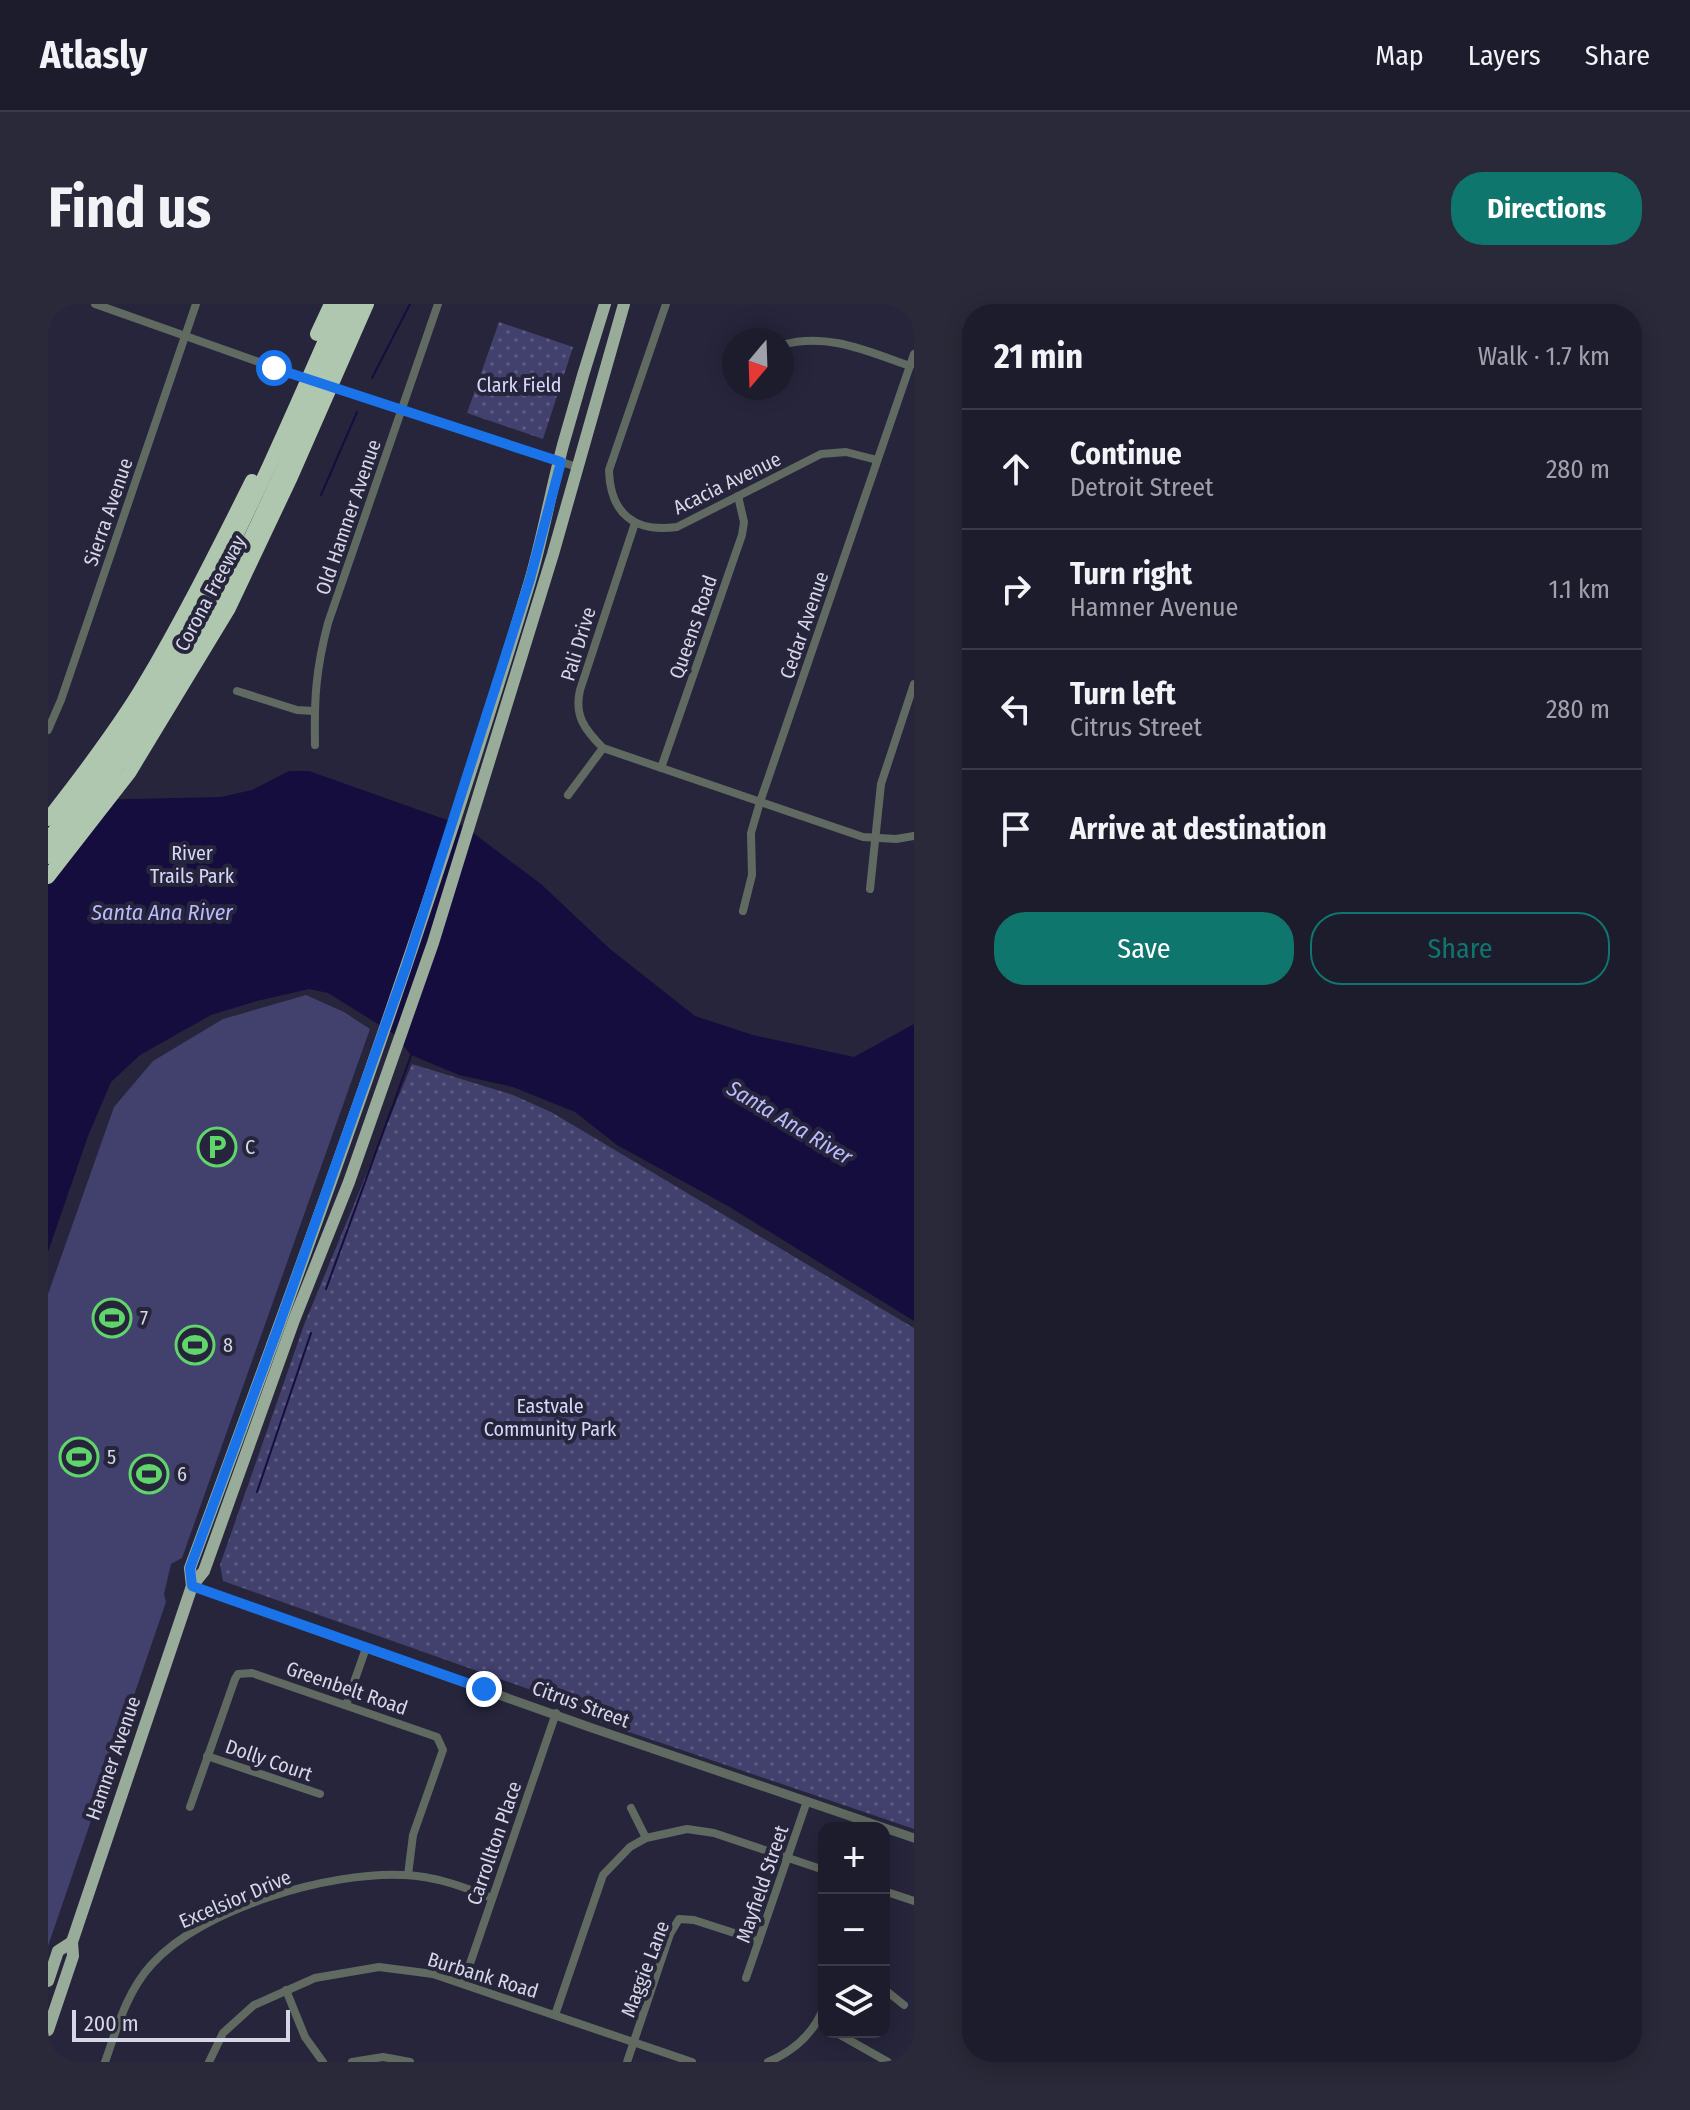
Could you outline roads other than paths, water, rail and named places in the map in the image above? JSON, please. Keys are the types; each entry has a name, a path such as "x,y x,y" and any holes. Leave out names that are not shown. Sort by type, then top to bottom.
{"highway":[{"path":"309,354 324,304"},
{"name":"Corona Freeway","path":"48,877 110,767 141,691 197,590 261,463 331,304"},
{"path":"48,839 110,767 128,730 180,646 228,556 341,304"},
{"path":"48,857 110,767 160,702 240,559 354,304"},
{"name":"Corona Freeway","path":"48,819 110,767 229,608 367,304"},
{"path":"339,367 375,304"}],"main road":[{"name":"Hamner Avenue","path":"192,1586 190,1568 335,1170 459,803 530,579 562,450 605,304"},
{"name":"Hamner Avenue","path":"48,2030 73,1956 72,1942 192,1586 204,1571 294,1320 349,1182 433,943 553,554 624,304"},
{"name":"Hamner Avenue","path":"48,1981 58,1951 72,1942"}],"street":[{"path":"95,304 352,395 577,467"},
{"name":"Sierra Avenue","path":"48,730 61,700 196,304"},
{"name":"Old Hamner Avenue","path":"315,745 314,693 328,623 438,304"},
{"path":"635,523 617,507 609,489 609,470 666,304"},
{"path":"794,342 824,340 910,366"},
{"name":"Cedar Avenue","path":"743,911 752,875 751,833 760,802 914,354"},
{"name":"Acacia Avenue","path":"635,523 656,530 677,527 821,454 846,452 877,460"},
{"name":"Queens Road","path":"661,768 742,535 744,522 738,496"},
{"name":"Pali Drive","path":"603,748 586,732 578,713 578,701 588,659 635,523"},
{"path":"870,889 881,784 914,684"},
{"path":"237,691 297,710 314,711"},
{"path":"568,795 603,748 863,837 896,839 914,836"},
{"name":"Citrus Street","path":"192,1586 914,1838"},
{"path":"346,1705 366,1648"},
{"name":"Greenbelt Road","path":"207,1756 238,1674 252,1673 437,1737 443,1750 413,1835 408,1875"},
{"name":"Carrollton Place","path":"463,1984 556,1713"},
{"path":"190,1807 207,1756"},
{"name":"Dolly Court","path":"207,1756 320,1794"},
{"name":"Mayfield Street","path":"746,1978 807,1801"},
{"path":"631,1808 646,1838"},
{"path":"555,2015 603,1875 630,1847 646,1838 687,1829 714,1833 818,1868"},
{"name":"Excelsior Drive","path":"105,2062 122,2012 135,1987 150,1965 170,1945 194,1930 272,1897 342,1879 408,1875 453,1884 492,1898"},
{"path":"890,1893 914,1901"},
{"name":"Maggie Lane","path":"627,2062 670,1934 679,1919 694,1920 759,1941"},
{"name":"Burbank Road","path":"209,2062 223,2033 254,2005 315,1978 379,1967 433,1974 692,2062"},
{"path":"286,1990 305,2037 323,2062"},
{"path":"890,1994 904,2005"},
{"path":"768,2062 781,2056 818,2027"},
{"path":"846,2038 888,2062"},
{"path":"352,2062 383,2057 410,2062"}],"water":[{"name":"Santa Ana River","path":"289,771 309,771 464,826 541,884 610,949 695,1016 753,1035 854,1057 914,1024 914,1321 728,1206 617,1145 575,1112 513,1087 459,1075 411,1055 394,1034 328,993 309,989 211,1015 140,1055 111,1082 88,1136 48,1252 48,809 85,800 221,797 252,790"}],"waterway":[{"path":"372,378 410,304"},
{"path":"321,495 357,412"},
{"path":"326,1289 412,1053"},
{"path":"257,1492 311,1333"}],"place":[{"name":"C","path":"217,1147"},
{"name":"7","path":"112,1318"},
{"name":"8","path":"195,1345"},
{"name":"5","path":"79,1457"},
{"name":"6","path":"149,1474"}],"park label":[{"name":"Clark Field","path":"519,385"},
{"name":"River Trails Park","path":"192,864"},
{"name":"Eastvale Community Park","path":"550,1418"}]}
